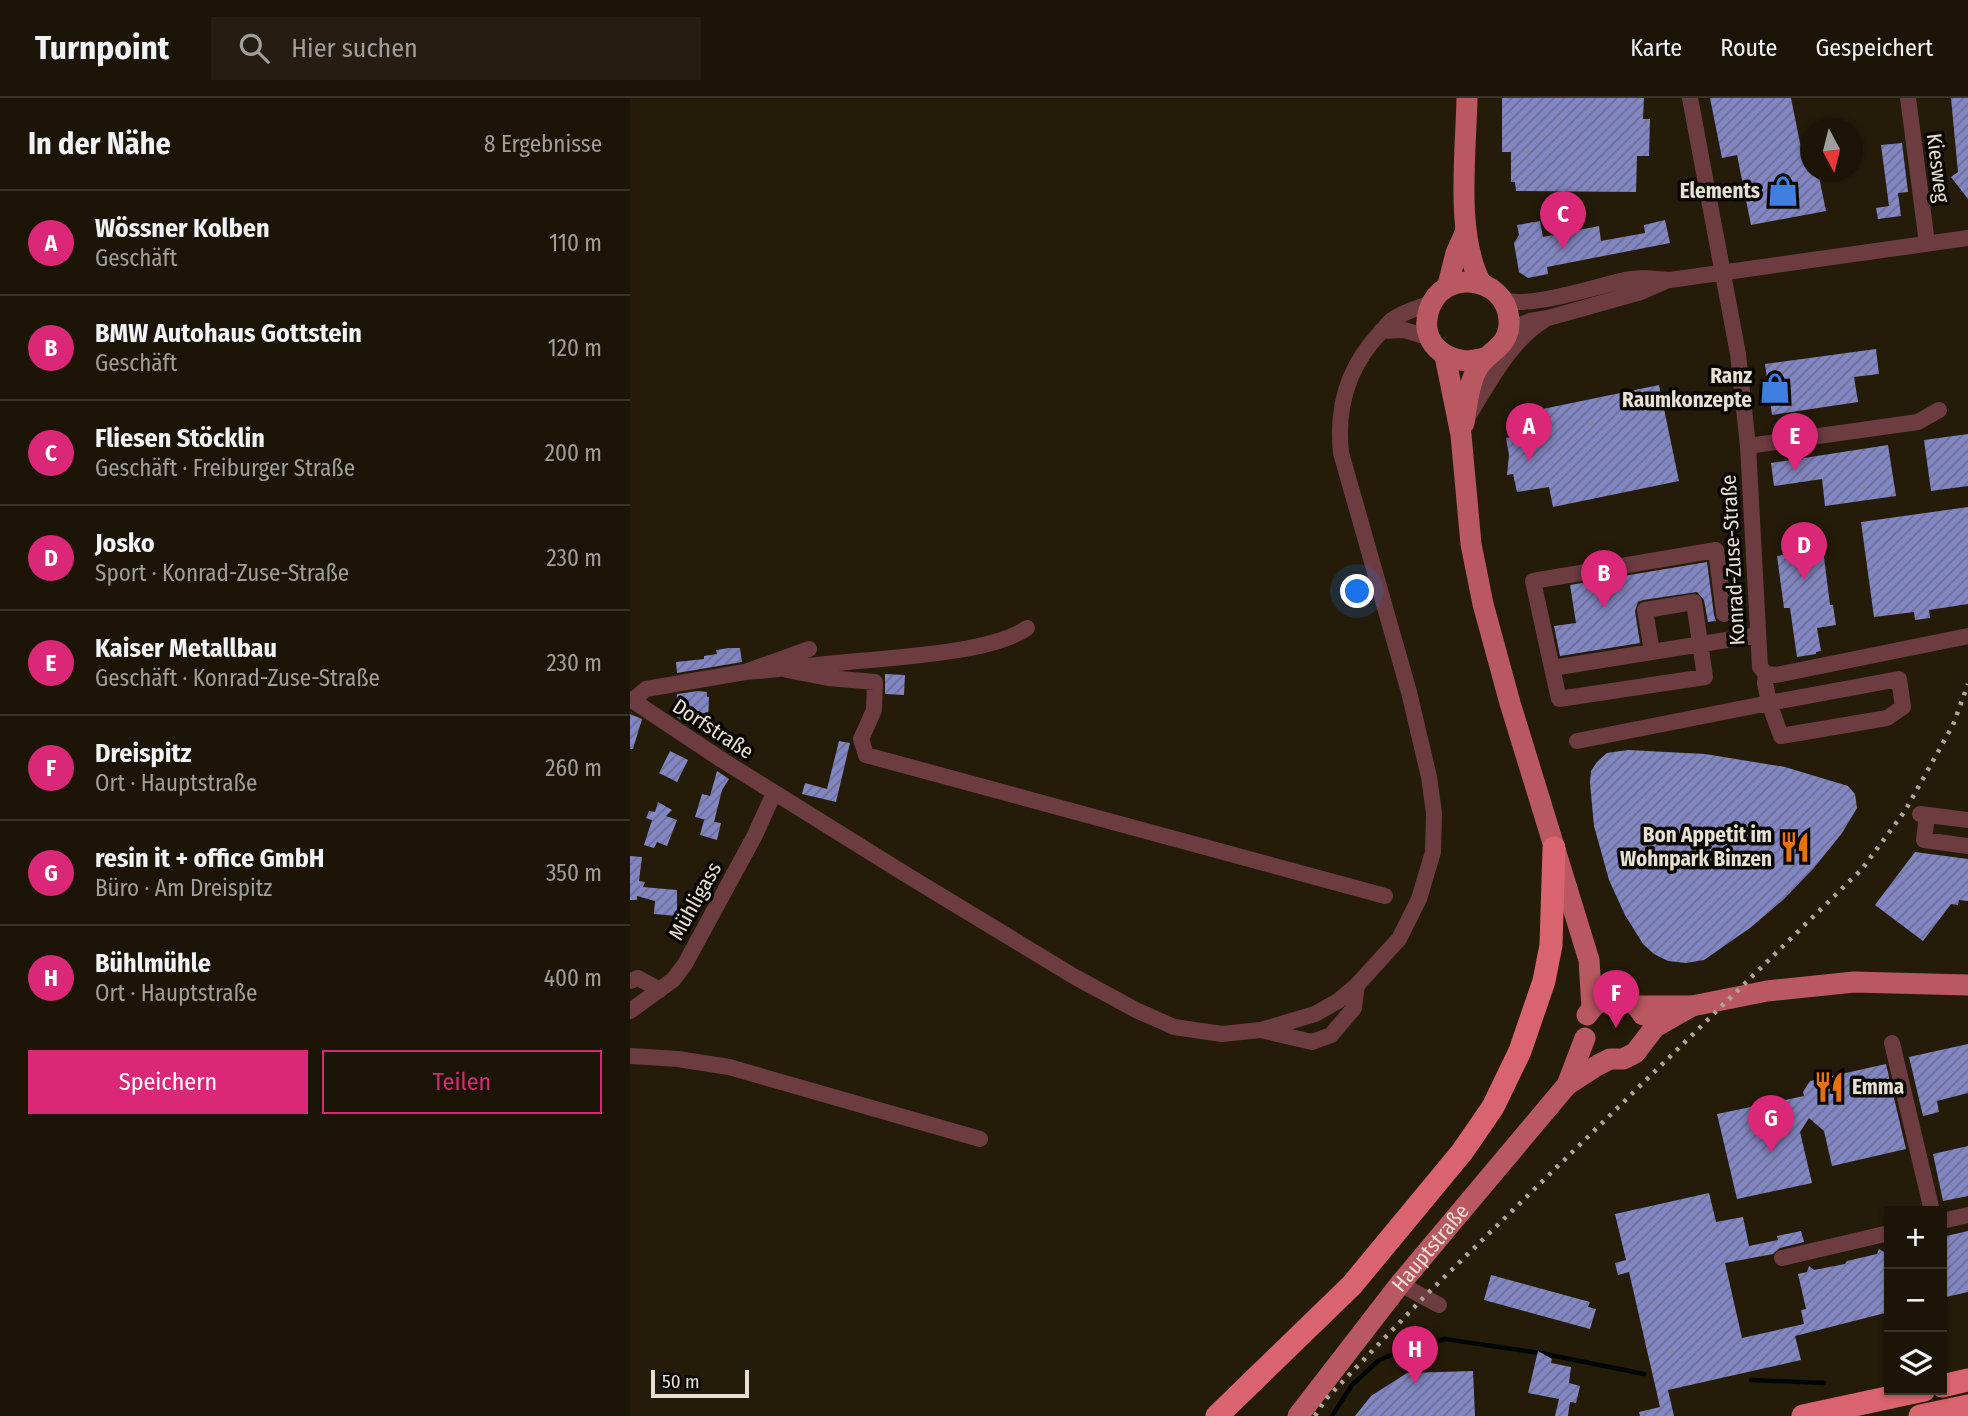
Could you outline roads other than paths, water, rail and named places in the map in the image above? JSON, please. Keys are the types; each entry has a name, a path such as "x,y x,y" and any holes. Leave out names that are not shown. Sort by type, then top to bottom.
{"highway":[{"path":"1217,1416 1352,1285 1462,1152 1493,1107 1520,1051 1544,981 1551,944 1554,848"},
{"path":"1947,1385 1968,1380"},
{"path":"1803,1416 1901,1395"},
{"path":"1920,1416 1968,1406"}],"main road":[{"path":"1468,98 1465,233 1474,272 1480,283"},
{"path":"1465,233 1456,253 1448,285 1433,302 1427,317 1431,338 1445,356 1467,362 1487,358"},
{"path":"1448,285 1465,281 1480,283 1502,299 1509,320 1505,338 1495,352 1476,369 1468,394 1463,428"},
{"path":"1445,356 1463,428 1471,544 1483,604 1589,960 1592,1008"},
{"path":"1589,960 1646,1024 1645,1037"},
{"name":"Hauptstraße","path":"1298,1416 1400,1284 1567,1084 1586,1038 1584,1025 1592,1008 1604,1000 1692,1006 1767,991 1842,983 1924,982 1968,985"},
{"name":"Hauptstraße","path":"1567,1084 1610,1059 1623,1059 1634,1053 1655,1027 1692,1006"},
{"path":"1586,1038 1595,1052 1610,1059"}],"street":[{"name":"Konrad-Zuse-Straße","path":"1690,98 1738,354 1748,446 1760,667 1766,674 1769,703 1781,736 1886,718 1903,707 1899,679 1769,703"},
{"name":"Kiesweg","path":"1908,98 1927,243"},
{"path":"1502,299 1510,303 1530,302 1633,279 1670,279 1968,237"},
{"path":"1505,338 1516,327 1530,321 1641,292 1670,279"},
{"path":"1261,1030 1315,1014 1338,1001 1357,985 1399,939 1419,900 1433,852 1434,813 1429,777 1409,692 1341,453 1338,430 1347,383 1364,351 1390,321 1433,302"},
{"path":"1463,428 1518,344 1532,328 1548,318"},
{"path":"1381,331 1404,330 1431,338"},
{"name":"Konrad-Zuse-Straße","path":"1748,446 1918,422 1939,410"},
{"path":"1652,652 1645,610 1694,603 1705,677 1559,699 1533,580 1716,550 1724,614"},
{"path":"631,700 646,689 657,686 745,672 787,670 971,647 1016,636 1027,628"},
{"path":"1552,668 1758,635"},
{"path":"1766,674 1776,675 1968,636"},
{"path":"745,672 809,649"},
{"path":"787,670 828,678 875,682 874,710 861,739 866,755 1385,896"},
{"name":"Dorfstraße","path":"631,700 774,793 1075,977 1136,1010 1174,1027 1222,1034 1261,1030"},
{"path":"1577,741 1769,703"},
{"name":"Mühligass","path":"630,1011 673,980 685,964 754,836 774,793"},
{"path":"1968,820 1923,815 1924,840 1968,846"},
{"path":"630,981 638,978 660,990"},
{"path":"1261,1030 1312,1042 1331,1035 1354,1008 1357,985"},
{"path":"1892,1042 1931,1206"},
{"path":"630,1056 678,1059 729,1067 980,1139"},
{"path":"1947,1220 1968,1215"},
{"path":"1782,1258 1884,1234"},
{"path":"1400,1284 1439,1305"}],"waterway":[{"path":"1332,1416 1352,1385 1379,1360 1411,1347 1445,1339 1540,1353 1644,1374"},
{"path":"1751,1380 1824,1383"}],"railway":[{"path":"1315,1416 1325,1400 1424,1297 1862,869 1905,811 1953,725 1968,684"}],"place":[{"name":"Elements","path":"1783,191"},
{"name":"Fliesen Stöcklin","path":"1563,249"},
{"name":"Ranz Raumkonzepte","path":"1775,388"},
{"name":"Wössner Kolben","path":"1529,461"},
{"name":"Kaiser Metallbau","path":"1795,471"},
{"name":"Josko","path":"1804,580"},
{"name":"BMW Autohaus Gottstein","path":"1604,608"},
{"name":"Bon Appetit im Wohnpark Binzen","path":"1795,847"},
{"name":"Dreispitz","path":"1616,1028"},
{"name":"Emma","path":"1829,1087"},
{"name":"resin it + office GmbH","path":"1771,1153"},
{"name":"Bühlmühle","path":"1415,1384"}]}
